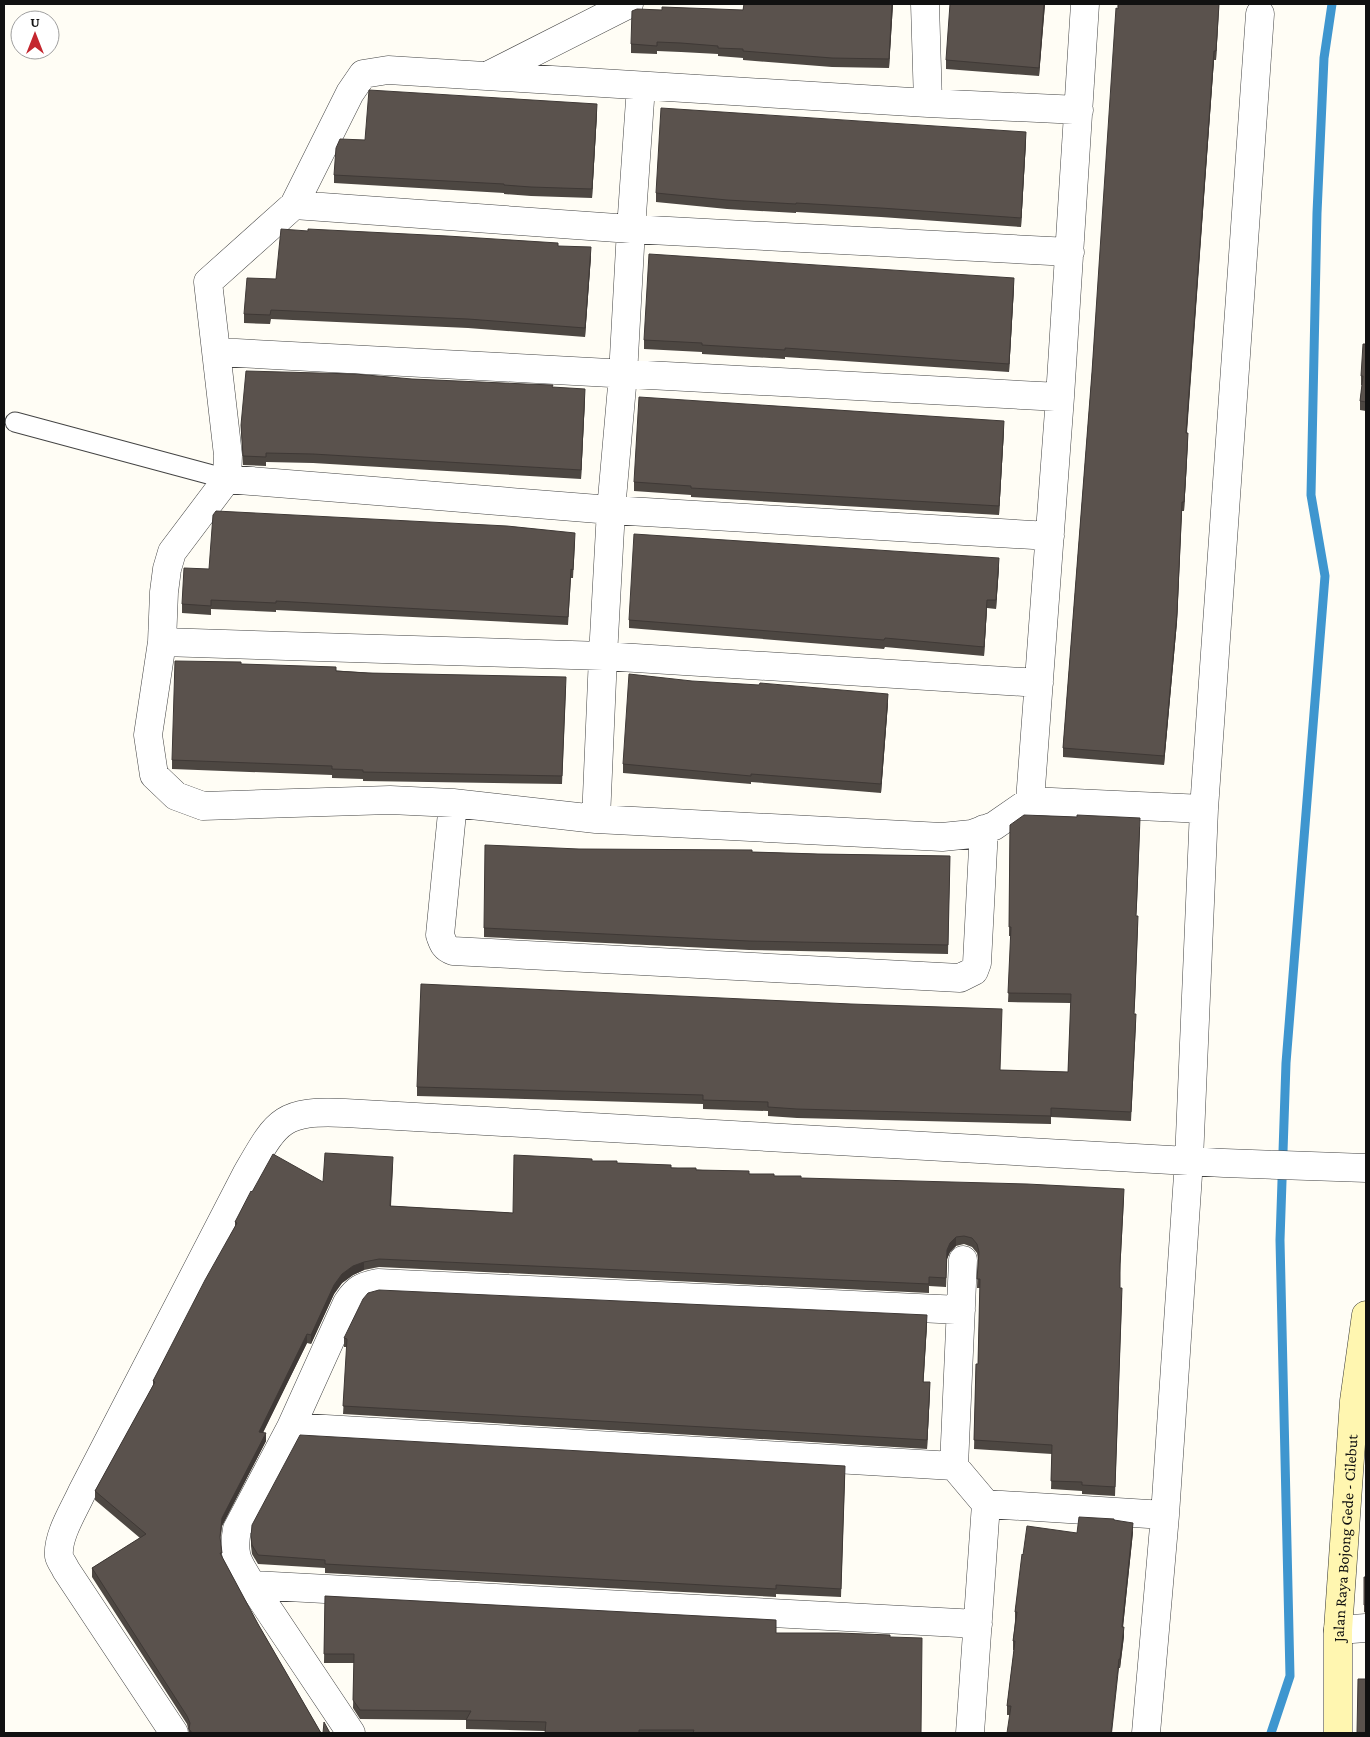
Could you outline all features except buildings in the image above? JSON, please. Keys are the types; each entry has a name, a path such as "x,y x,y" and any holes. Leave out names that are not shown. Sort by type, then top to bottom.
{"main road":[{"name":"Jalan Raya Bojong Gede - Cilebut","path":"1338,1733 1338,1630 1354,1401 1366,1315"}],"street":[{"path":"487,76 628,4"},
{"path":"925,4 928,103"},
{"path":"1030,801 1070,252 1084,4"},
{"path":"1146,1733 1165,1515 1189,1160 1204,809 1260,14"},
{"path":"1079,110 928,103 388,70 363,74 350,93 294,205 208,282 228,455 227,479 172,552 167,569 162,642 148,735 154,775 176,796 203,806 390,800 453,803 596,818 942,837 972,834 994,826 1030,801 1204,809"},
{"path":"596,818 602,656 611,510 623,375 641,86"},
{"path":"294,205 631,229 1070,252"},
{"path":"217,352 1060,397"},
{"path":"227,479 611,510 1050,536"},
{"path":"162,642 602,656 1039,684"},
{"path":"453,803 440,935 447,949 453,951 960,978 974,971 977,963 984,829"},
{"path":"174,1733 66,1570 60,1558 59,1547 61,1538 82,1492 247,1173 269,1138 278,1126 288,1118 318,1112 345,1113 1224,1163 1366,1168"},
{"path":"964,1260 954,1466 986,1504 970,1733"},
{"path":"350,1733 252,1585 238,1560 234,1546 237,1529 291,1427 347,1303 359,1289 378,1283 961,1310"},
{"path":"291,1427 954,1466"},
{"path":"986,1504 1165,1515"},
{"path":"252,1585 978,1624"},
{"path":"1338,1630 1366,1628"}],"lane":[{"path":"15,422 227,479"}],"waterway":[{"path":"1271,1733 1290,1676 1280,1240 1286,1063 1325,576 1311,495 1317,213 1324,58 1332,4"}]}
